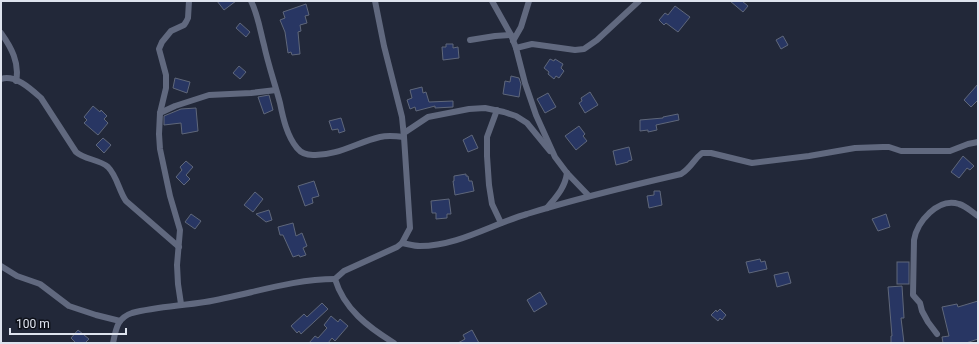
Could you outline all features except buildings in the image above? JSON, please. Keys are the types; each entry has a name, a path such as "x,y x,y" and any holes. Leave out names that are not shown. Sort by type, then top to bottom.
{"street":[{"path":"182,304 178,284 177,265 180,230 170,196 160,149 160,113 166,88 166,75 159,49 165,37 171,31 186,22 188,18 189,1"},
{"path":"251,1 259,23 276,90 290,136 298,149 304,154 325,154 380,137 404,135 428,117 469,109 485,108 516,116 526,123 555,157 567,174 589,196"},
{"path":"113,343 116,326 126,315 182,304 205,302 315,279 335,279 344,271 402,244 410,228 404,135 402,118 384,46 375,1"},
{"path":"492,1 512,38 536,115 555,157"},
{"path":"512,38 521,27 529,1"},
{"path":"516,48 532,44 575,50 584,49 597,40 639,1"},
{"path":"1,32 15,56 18,74 16,81"},
{"path":"470,40 494,36 512,38"},
{"path":"1,79 10,77 34,91 41,98 76,152 84,158 100,162 109,168 126,201 179,248"},
{"path":"160,113 175,106 209,95 276,90"},
{"path":"497,110 487,137 487,156 492,204 501,223"},
{"path":"402,244 419,246 454,240 525,214 589,196 680,174 688,169 702,153 710,153 752,164 855,148 889,147 901,151 950,151 978,142"},
{"path":"546,208 562,188 567,174"},
{"path":"937,334 928,322 920,303 913,295 914,240 916,231 923,220 932,211 946,204 959,204 978,216"},
{"path":"1,266 17,276 40,284 69,306 120,321"},
{"path":"335,279 338,290 344,301 358,317 379,334 394,343"}]}
